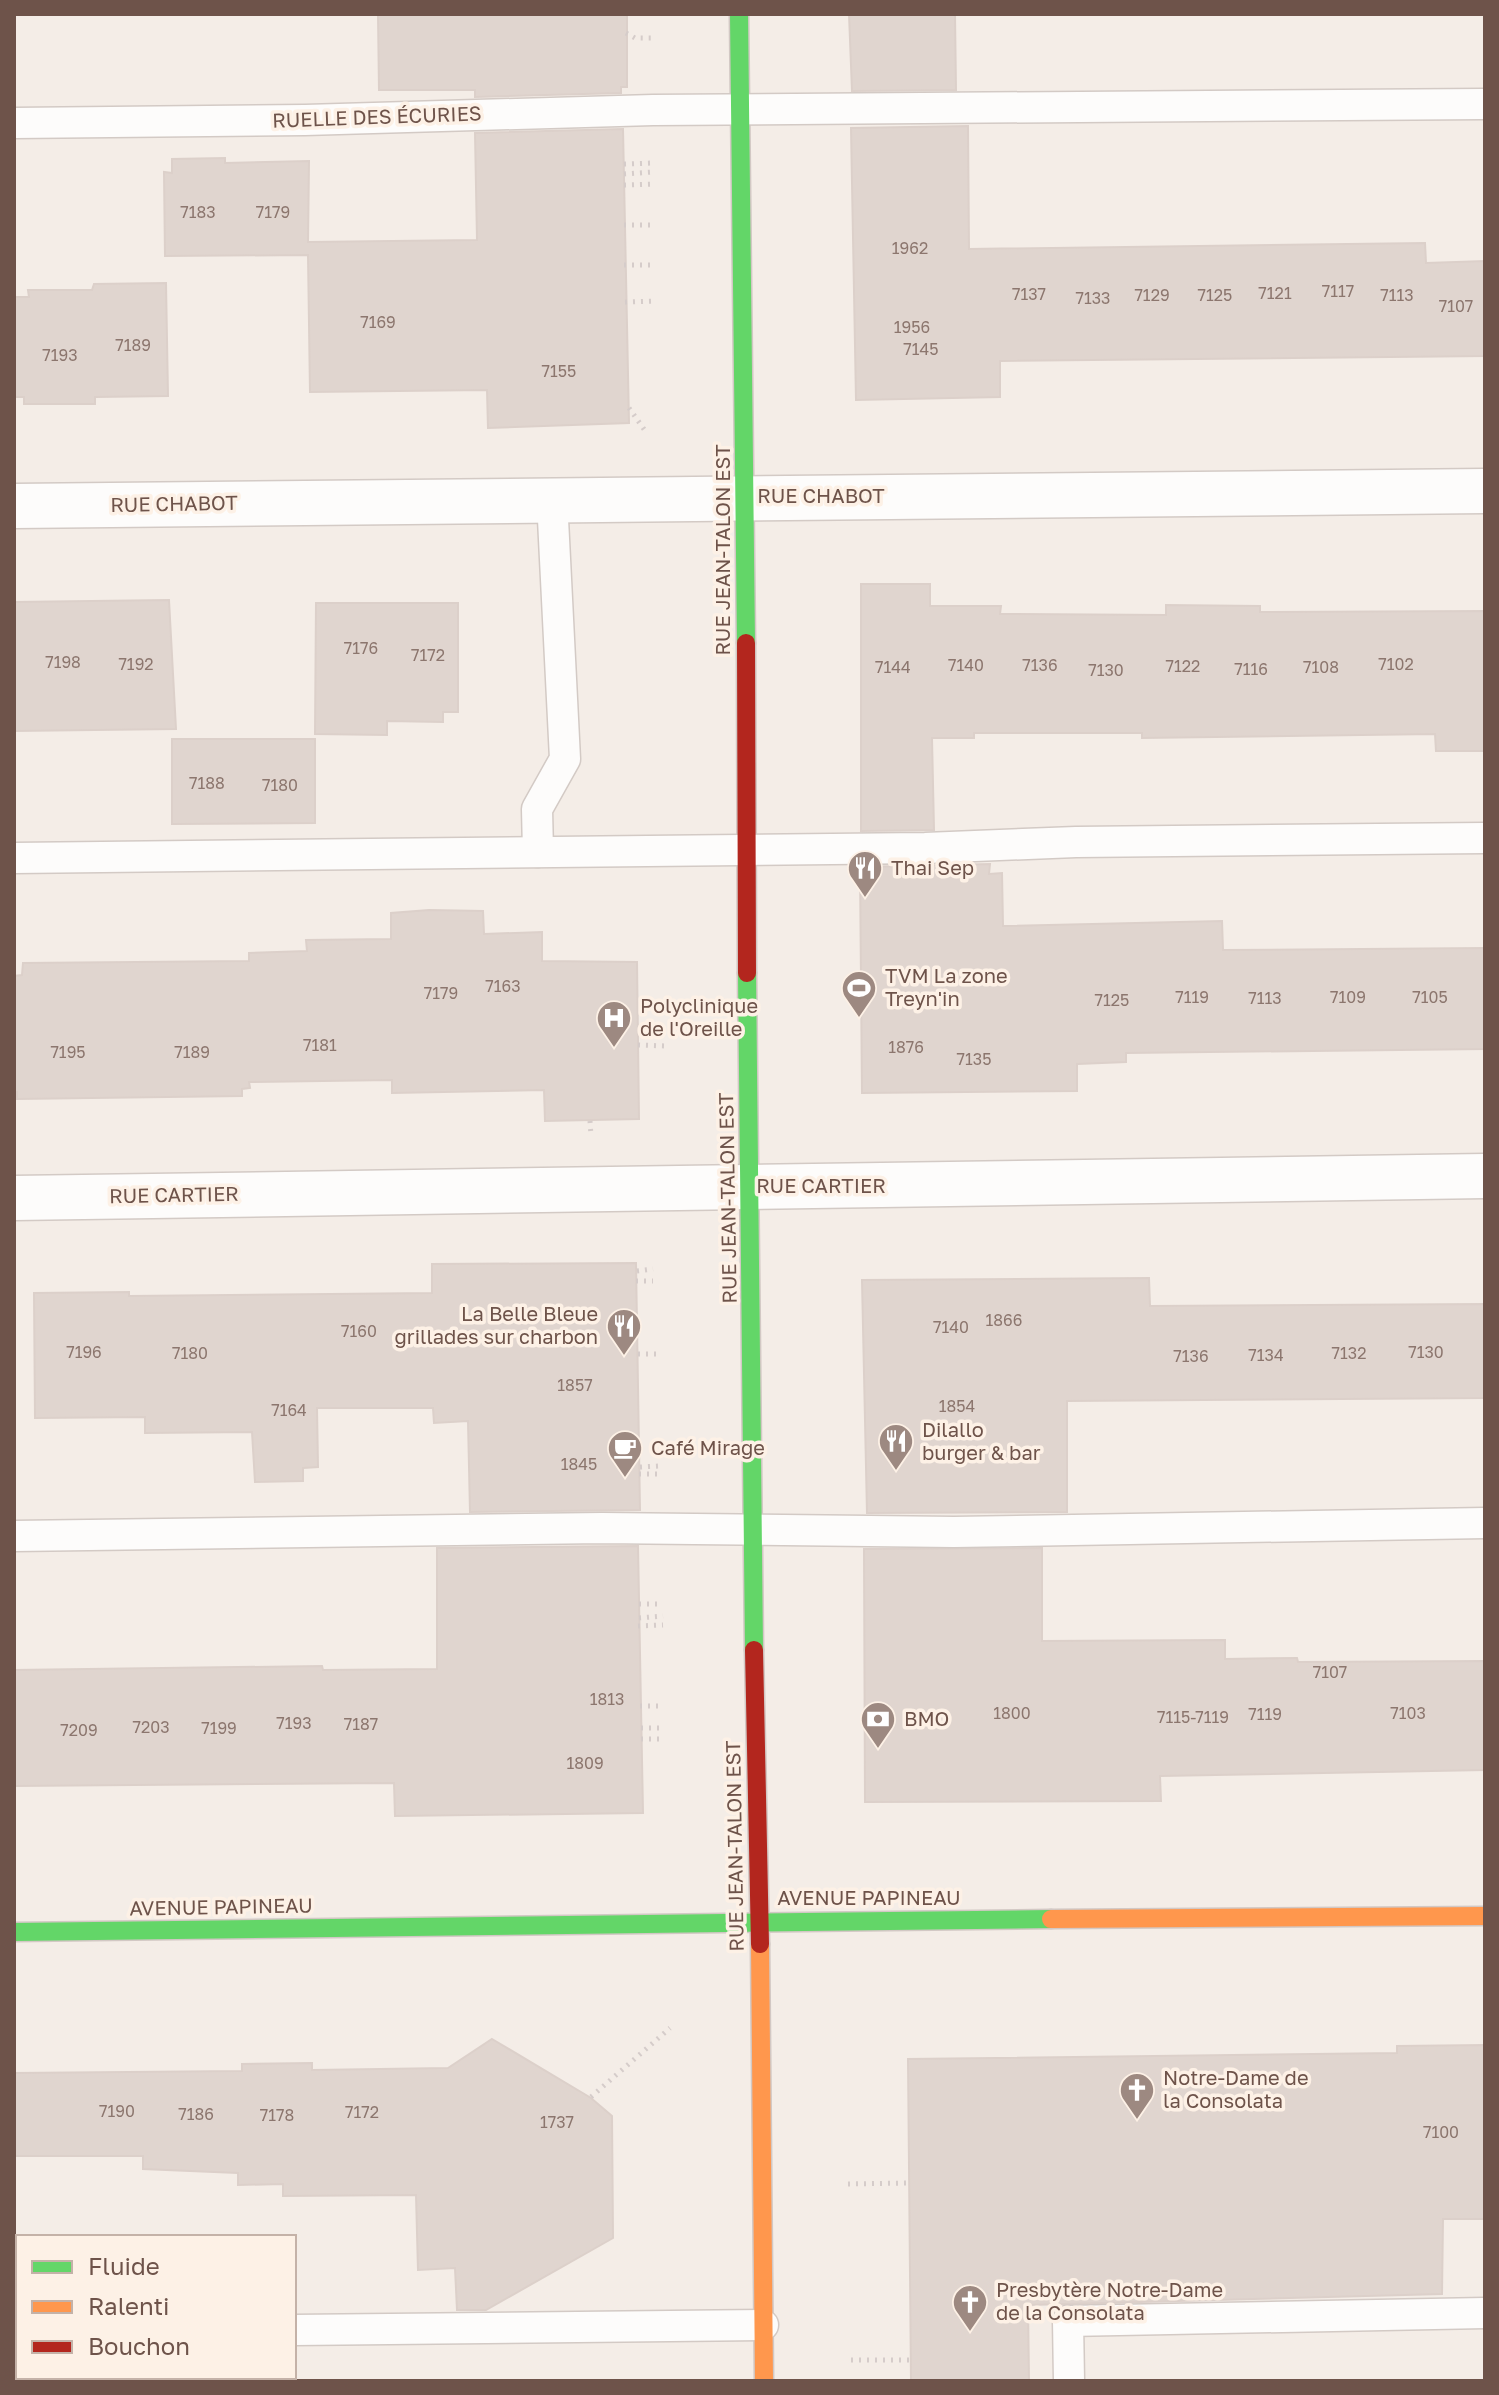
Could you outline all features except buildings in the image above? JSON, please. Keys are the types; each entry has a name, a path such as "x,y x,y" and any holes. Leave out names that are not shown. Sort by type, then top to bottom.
{"main road":[{"name":"RUE JEAN-TALON EST","path":"739,14 746,497 752,1530 764,2381"},
{"name":"AVENUE PAPINEAU","path":"14,1932 759,1921 1485,1916"}],"street":[{"name":"RUE CHABOT","path":"14,506 1485,491"},
{"name":"RUE CARTIER","path":"14,1198 1485,1176"}],"lane":[{"name":"RUELLE DES ÉCURIES","path":"14,123 305,120 740,109 1485,104"},
{"path":"538,852 537,809 565,759 552,499"},
{"path":"14,858 1485,838"},
{"path":"14,1536 602,1528 954,1532 1485,1523"},
{"path":"1069,2381 1068,2321 1485,2313"},
{"path":"296,2330 763,2325"}],"path":[{"path":"626,33 635,38 652,38"},
{"path":"626,43 635,38"},
{"path":"624,164 653,163"},
{"path":"624,174 653,172"},
{"path":"624,185 654,184"},
{"path":"624,225 654,225"},
{"path":"624,265 655,265"},
{"path":"625,302 656,301"},
{"path":"629,408 646,432"},
{"path":"638,1045 666,1046"},
{"path":"637,1271 653,1269"},
{"path":"636,1281 653,1281"},
{"path":"638,1354 656,1354"},
{"path":"639,1474 659,1470 640,1467"},
{"path":"639,1604 663,1604"},
{"path":"663,1616 639,1622 663,1625"},
{"path":"640,1706 664,1706"},
{"path":"641,1728 663,1728"},
{"path":"641,1739 664,1739"},
{"path":"591,2097 670,2028"},
{"path":"848,2184 909,2183"},
{"path":"851,2360 911,2360"}],"traffic: fast":[{"path":"739,14 746,643"},
{"path":"747,973 754,1650"},
{"path":"14,1932 1051,1919"}],"traffic: slow":[{"path":"1051,1919 1485,1916"},
{"path":"760,1944 764,2381"}],"traffic: jam":[{"path":"746,643 747,973"},
{"path":"754,1650 760,1944"}],"place":[{"name":"Thai Sep","path":"865,899"},
{"name":"TVM La zone Treyn'in","path":"859,1019"},
{"name":"Polyclinique de l'Oreille","path":"614,1049"},
{"name":"La Belle Bleue grillades sur charbon","path":"624,1357"},
{"name":"Dilallo burger & bar","path":"896,1472"},
{"name":"Café Mirage","path":"625,1479"},
{"name":"BMO","path":"878,1750"},
{"name":"Notre-Dame de la Consolata","path":"1137,2121"},
{"name":"Presbytère Notre-Dame de la Consolata","path":"970,2333"}]}
